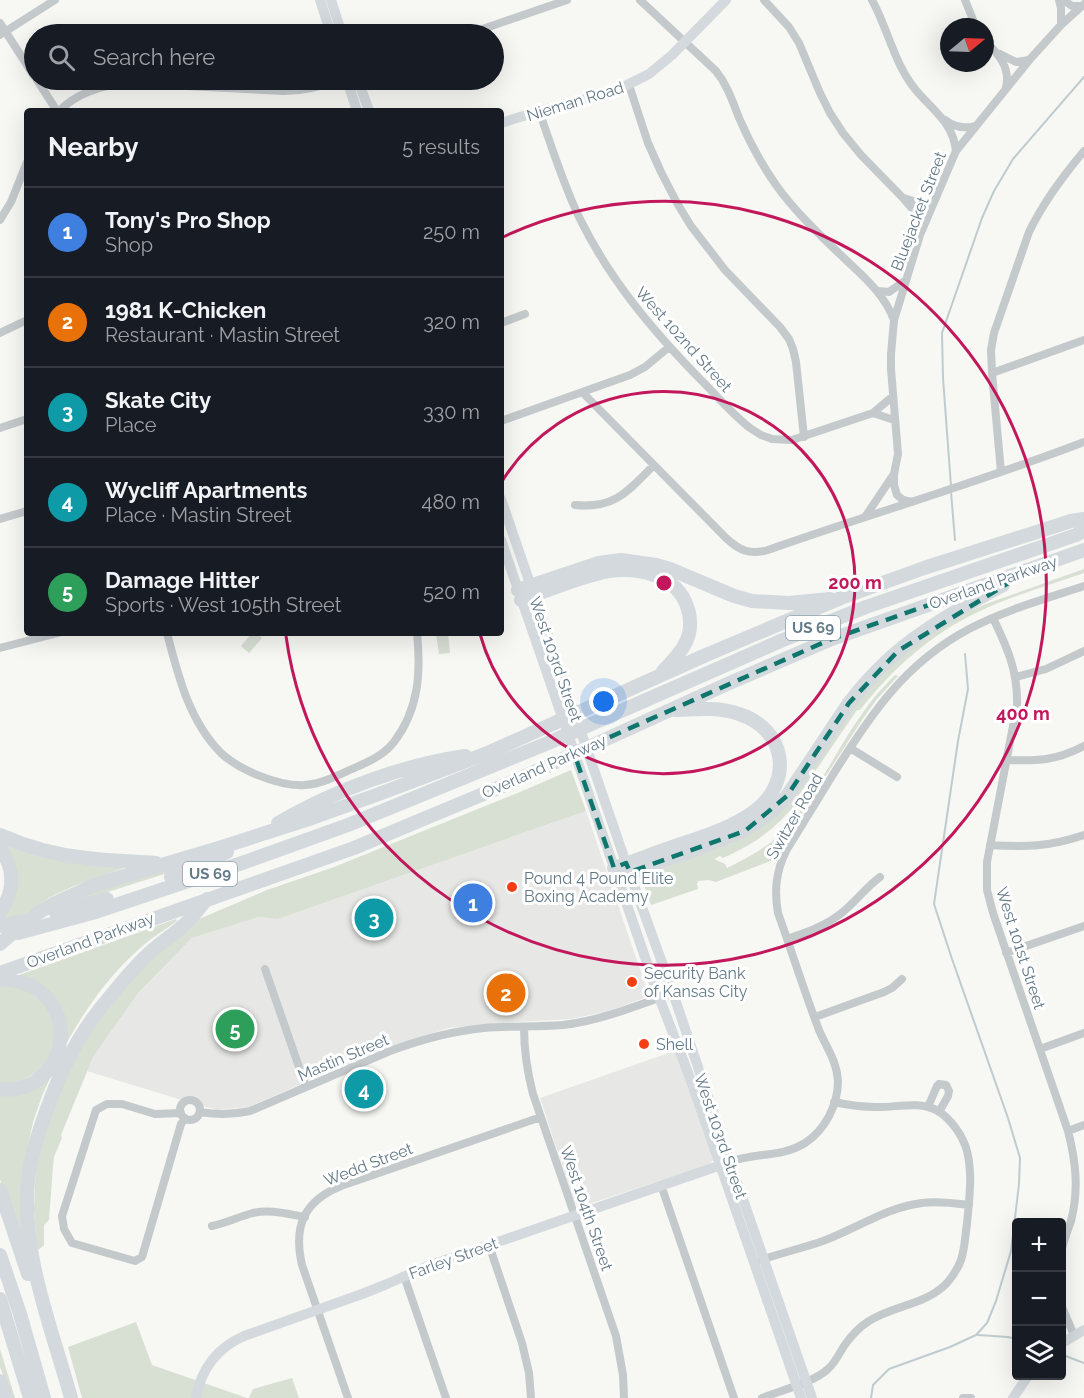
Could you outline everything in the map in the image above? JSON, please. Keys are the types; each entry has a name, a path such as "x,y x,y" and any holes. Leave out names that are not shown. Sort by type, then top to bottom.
{"highway":[{"path":"0,944 22,925 64,899 104,882 312,818 379,794 490,752 706,655 841,598 924,568 1071,521 1084,519"},
{"name":"Overland Parkway","path":"0,938 92,913 348,825 548,743 725,664 824,624 1084,531"},
{"name":"Overland Parkway","path":"0,973 354,848 512,782 782,659 829,640 1084,550"},
{"path":"526,593 599,563 621,560 670,569 734,596 752,601 789,603 841,598"},
{"path":"622,870 734,836 760,821 788,796 849,703 885,663 927,629 1031,569"},
{"path":"526,593 616,570 654,574 671,584 686,603 690,616 689,633 679,654 655,678"},
{"path":"622,870 718,831 743,818 765,801 778,777 779,755 775,742 766,729 754,720 738,713 714,709 667,711"},
{"path":"0,926 103,900 184,873 344,789 442,759 490,752"},
{"path":"0,836 24,845 65,855 164,864"},
{"path":"0,848 8,861 12,877 9,895 0,912"},
{"path":"71,1398 36,1277 32,1255 28,1221 28,1179 38,1132 56,1084 80,1038 106,1001 153,949 186,924 208,898"},
{"path":"0,979 20,981 33,986 45,996 58,1016 61,1041 51,1065 39,1078 19,1088 0,1089"},
{"path":"0,1190 38,1303 50,1325"},
{"path":"0,1255 44,1398"},
{"path":"0,1299 30,1398"},
{"path":"0,1381 6,1398"}],"main road":[{"path":"320,0 328,24"},
{"path":"331,0 339,24"},
{"name":"Nieman Road","path":"504,122 613,92 629,85 661,66 726,0"},
{"path":"350,90 356,108"},
{"path":"362,90 368,108"},
{"name":"West 103rd Street","path":"504,510 550,683 592,805 622,870 673,993 725,1164 801,1383 812,1398"},
{"name":"West 103rd Street","path":"504,546 563,678 605,801 622,870 659,998 725,1164"},
{"name":"Farley Street","path":"196,1398 209,1363 222,1348 233,1341 362,1294 428,1266 725,1164"},
{"path":"1066,1340 1084,1330"},
{"path":"1012,1398 1025,1380"},
{"name":"West 103rd Street","path":"801,1383 801,1398"}],"street":[{"path":"3,34 56,0"},
{"path":"497,24 567,0"},
{"path":"640,0 723,79 748,138 782,192 809,224 878,291 894,320"},
{"path":"764,0 789,27 799,43 820,93 843,133 917,214 920,221 920,235"},
{"path":"872,0 909,81 941,117 952,134 956,151"},
{"path":"965,0 972,18"},
{"path":"1061,25 1061,0 1072,6 1083,5"},
{"name":"Bluejacket Street","path":"914,502 903,500 897,495 894,485 898,454 891,354 894,320 920,235 956,151 1029,60 1083,5"},
{"path":"0,23 3,34 24,62"},
{"path":"994,49 1016,62 1029,60"},
{"path":"994,51 1005,67 1008,80 1006,88"},
{"path":"629,85 648,143 677,203 691,226 724,270 789,339 796,362 804,437"},
{"path":"44,90 56,108"},
{"path":"62,108 71,100 94,90"},
{"path":"271,90 306,90"},
{"name":"West 102nd Street","path":"539,111 570,197 590,238 620,287 669,347 745,424 755,432 767,437 792,440 873,413"},
{"path":"941,117 957,127 975,126"},
{"path":"1001,472 992,374 991,350 994,333 1029,232 1045,201 1084,151"},
{"path":"0,220 11,202 24,170"},
{"path":"903,198 925,205 934,202"},
{"path":"878,291 890,292 906,280"},
{"path":"504,322 525,314"},
{"path":"0,333 24,321"},
{"path":"992,374 1084,340"},
{"path":"504,420 630,375 645,367 669,347"},
{"path":"583,393 726,538 749,552 768,550 1084,442"},
{"path":"873,413 893,396"},
{"path":"873,413 894,420"},
{"path":"0,428 24,420"},
{"path":"575,505 596,506 616,498 654,465"},
{"name":"Bluejacket Street","path":"864,517 894,474"},
{"path":"0,519 24,512"},
{"name":"Switzer Road","path":"725,1164 740,1158 784,1153 806,1142 825,1124 831,1114 837,1090 833,1056 820,1033 778,913 777,875 786,851 878,706 916,666 949,641 993,618 1084,586"},
{"name":"West 101st Street","path":"993,618 1016,677 1017,705 987,862 987,890 1006,953 1068,1131 1075,1162 1076,1189 1071,1222 1066,1237"},
{"path":"0,648 46,636"},
{"path":"168,636 180,682 197,720 222,754 262,777 288,784 304,785 331,779 369,762 393,743 407,720 418,688 417,636"},
{"path":"1016,677 1046,669 1084,651"},
{"path":"1006,760 1047,760 1084,746"},
{"path":"850,748 897,777"},
{"path":"990,844 1035,846 1060,843 1084,835"},
{"path":"788,939 825,924 839,915 880,877"},
{"path":"1006,953 1084,926"},
{"path":"266,969 306,1087"},
{"path":"815,1017 884,992 902,979"},
{"name":"Mastin Street","path":"200,1112 218,1115 250,1111 390,1051 438,1036 484,1028 563,1025 582,1022 673,993"},
{"name":"West 104th Street","path":"524,1027 527,1074 616,1336 623,1375 624,1398"},
{"path":"1040,1049 1084,1033"},
{"path":"928,1107 937,1086 946,1085 949,1091 939,1112"},
{"path":"183,1116 155,1114 122,1104 107,1104 96,1110 63,1216 64,1229 72,1243 135,1261 142,1257 181,1124 183,1116 180,1110 183,1103 189,1100 198,1103 200,1112 194,1119 183,1116"},
{"path":"762,1398 821,1375 829,1369 851,1337 862,1326 882,1314 926,1298 947,1283 961,1260 964,1248 970,1182 967,1150 957,1130 939,1112 928,1107 907,1105 874,1107 834,1102"},
{"name":"Wedd Street","path":"305,1217 315,1201 330,1190 541,1117"},
{"path":"1068,1131 1084,1125"},
{"path":"661,1185 734,1398"},
{"path":"759,1261 823,1241 912,1204 940,1202 969,1205"},
{"path":"212,1226 254,1213 281,1212 305,1217 299,1232 298,1250 348,1398"},
{"path":"489,1245 526,1356 531,1398"},
{"path":"404,1276 446,1398"},
{"path":"1066,1316 1074,1335"},
{"path":"963,1398 971,1398"}],"highlighted area":[{"path":"1031,569 898,651 849,703 787,796 745,831 630,872 626,863 614,868 574,753 829,640"}],"shaded area":[{"path":"1084,569 1084,573 980,611 929,641 899,666 860,710 857,710 799,795 800,799 782,819 765,834 746,846 723,858 720,856 714,859 725,864 727,868 760,850 778,836 791,823 813,793 869,704 895,675 898,676 862,720 802,813 776,859 716,882 698,881 698,889 651,905 643,882 646,874 730,844 816,762 866,690 911,648 961,615"},
{"path":"249,636 262,638 249,653 241,646"},
{"path":"436,636 448,636 450,653 439,654"},
{"path":"571,770 586,811 278,919 259,917 192,938 139,992 93,1057 54,1157 49,1220 44,1225 44,1245 37,1251 34,1209 36,1163 52,1104 98,1011 192,922 267,890 334,867"},
{"path":"586,811 649,996 612,1010 572,1019 448,1028 375,1052 248,1107 217,1110 87,1071 93,1057 139,992 192,938 259,917 278,919"},
{"path":"0,843 132,865 52,896 19,918 0,922 0,917 10,904"},
{"path":"205,857 174,871 57,908 74,898"},
{"path":"176,919 177,921 125,962 89,1007 66,1044 62,1020 19,977 19,975"},
{"path":"0,985 24,988 47,1006 56,1032 49,1058 42,1069 18,1083 0,1084"},
{"path":"677,1050 714,1159 708,1165 578,1206 574,1201 540,1098"},
{"path":"51,1076 33,1122 25,1160 24,1237 21,1238 0,1179 0,1092"},
{"path":"136,1322 152,1365 247,1398 82,1398 68,1347"},
{"path":"0,1349 15,1398 12,1398 0,1367"},
{"path":"292,1378 299,1398 249,1398 253,1389"}],"waterway":[{"path":"951,486 942,333 982,218 994,191 1013,159 1084,77"},
{"path":"951,492 955,540"},
{"path":"871,1398 873,1385 889,1369 976,1335 987,1323 1011,1251 1020,1158 934,904 968,689 965,654"},
{"path":"978,1335 1012,1338"},
{"path":"1066,1356 1084,1363"}],"place":[{"name":"Pound 4 Pound Elite Boxing Academy","path":"512,887"},
{"name":"Tony's Pro Shop","path":"473,903"},
{"name":"Skate City","path":"374,918"},
{"name":"Security Bank of Kansas City","path":"632,982"},
{"name":"1981 K-Chicken","path":"506,993"},
{"name":"Damage Hitter","path":"235,1029"},
{"name":"Shell","path":"644,1044"},
{"name":"Wycliff Apartments","path":"364,1089"}]}
